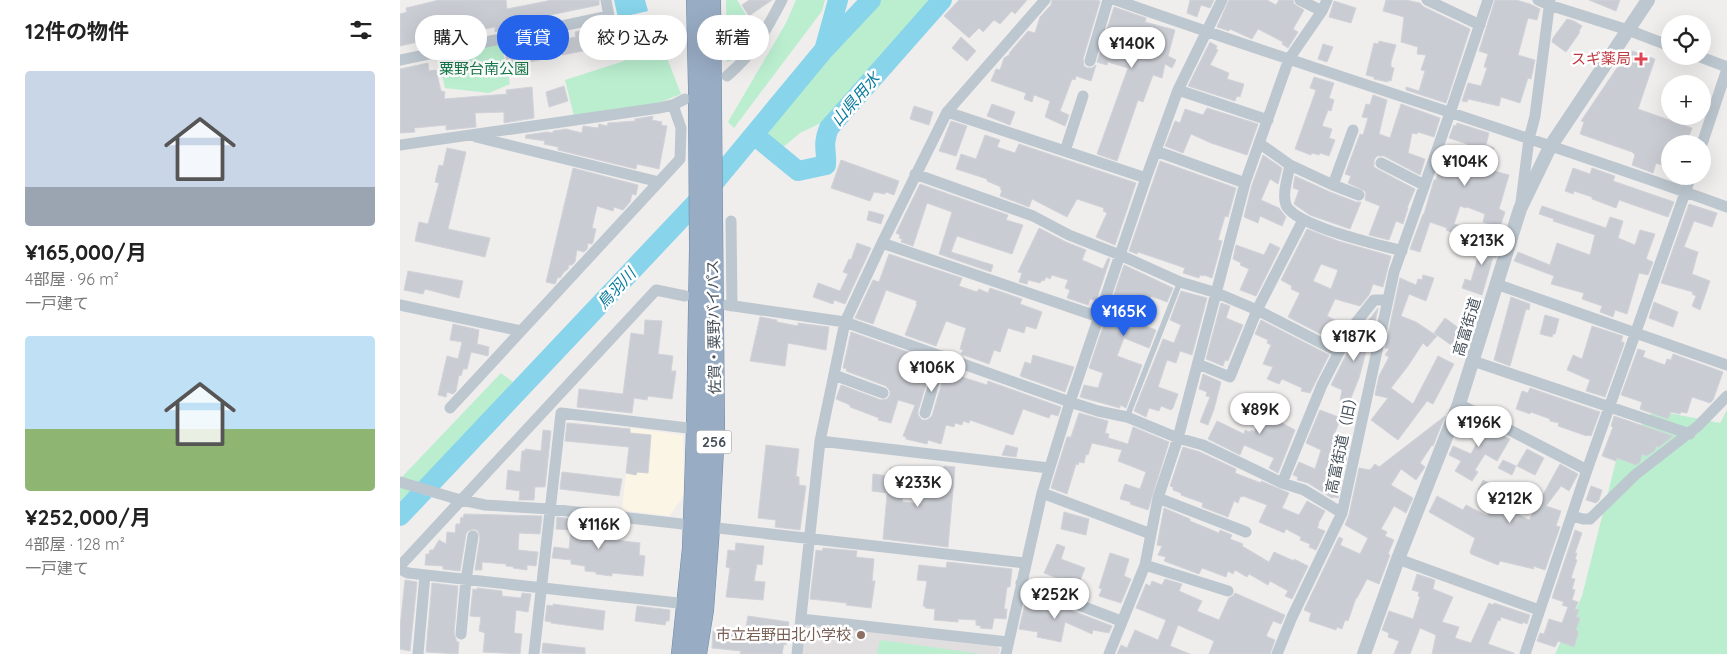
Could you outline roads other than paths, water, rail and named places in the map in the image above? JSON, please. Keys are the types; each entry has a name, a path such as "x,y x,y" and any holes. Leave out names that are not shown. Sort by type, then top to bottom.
{"highway":[{"name":"佐賀・粟野バイパス","path":"696,0 699,248 696,429 704,610 697,654"},
{"name":"佐賀・粟野バイパス","path":"681,654 687,604 701,527 715,429 711,0"}],"street":[{"path":"400,60 609,16 606,0"},
{"path":"726,76 750,54 764,34 782,0"},
{"path":"797,654 820,441 845,322 915,174 947,112 1045,0"},
{"path":"1090,61 1108,0"},
{"path":"1116,0 1289,60 1529,138 1550,147 1727,207"},
{"path":"1006,654 1042,493 1070,402 1178,90 1222,0"},
{"path":"1300,0 1322,11"},
{"path":"1109,654 1145,564 1158,498 1178,438 1245,183 1289,60 1322,11 1327,0"},
{"path":"1427,0 1480,25"},
{"name":"高富街道（旧）","path":"1278,654 1292,617 1342,514 1394,272 1488,0"},
{"path":"1538,0 1661,43"},
{"name":"高富街道","path":"1364,654 1398,559 1459,404 1520,209 1550,147 1648,0"},
{"path":"1520,209 1529,138 1535,116 1549,3"},
{"path":"1705,135 1727,68 1711,61"},
{"path":"1178,90 1268,120"},
{"path":"1065,151 1084,96"},
{"path":"400,145 659,108 673,105 685,99"},
{"path":"450,408 680,159 682,128 673,105"},
{"path":"947,112 1146,178"},
{"path":"1333,185 1353,130"},
{"path":"469,135 659,182"},
{"path":"1259,143 1290,165 1359,195"},
{"path":"1156,151 1245,183"},
{"path":"1381,163 1424,185"},
{"path":"1290,165 1284,197 1288,208 1303,220 1335,232 1402,251"},
{"path":"915,174 1033,216 1069,235 1180,282 1217,293 1256,310 1339,352"},
{"path":"1525,654 1586,470 1688,185"},
{"path":"1198,364 1230,377 1256,310 1303,220"},
{"path":"731,221 730,306 845,322 1070,402 1098,411 1127,417 1178,438 1203,445 1282,483 1304,490 1342,514"},
{"path":"882,243 1099,317"},
{"path":"1496,284 1727,365"},
{"path":"685,296 656,290 400,567 408,573 687,604"},
{"path":"1282,483 1322,384 1351,329 1374,300 1387,300"},
{"path":"400,305 521,331"},
{"path":"925,412 942,356"},
{"path":"1473,361 1690,434"},
{"path":"834,375 883,393"},
{"path":"1572,516 1583,519 1590,518 1635,475 1690,434 1727,396"},
{"path":"534,654 561,413 556,398"},
{"path":"1459,404 1586,470"},
{"path":"561,413 696,429"},
{"path":"820,441 1049,468"},
{"path":"400,482 460,500 484,505 550,509 1025,563"},
{"path":"1042,493 1152,534"},
{"path":"1158,498 1246,532"},
{"path":"461,634 466,580 473,536"},
{"path":"1398,559 1539,610"},
{"path":"1145,564 1228,591"},
{"path":"418,654 425,575"},
{"path":"1021,583 1121,621"},
{"path":"801,619 1008,642"}],"lane":[{"path":"1127,417 1180,282"}],"water":[{"path":"614,0 645,0 648,11 631,15 617,15"}],"waterway":[{"name":"鳥羽川","path":"825,47 838,0"},
{"name":"鳥羽川","path":"400,516 708,190 823,51 871,0"},
{"name":"山県用水","path":"754,135 798,171 826,165 825,143 829,128 942,0"}],"place":[{"name":"スギ薬局","path":"1641,59"},
{"name":"市立岩野田北小学校","path":"861,635"}],"park label":[{"name":"粟野台南公園","path":"484,69"}]}
